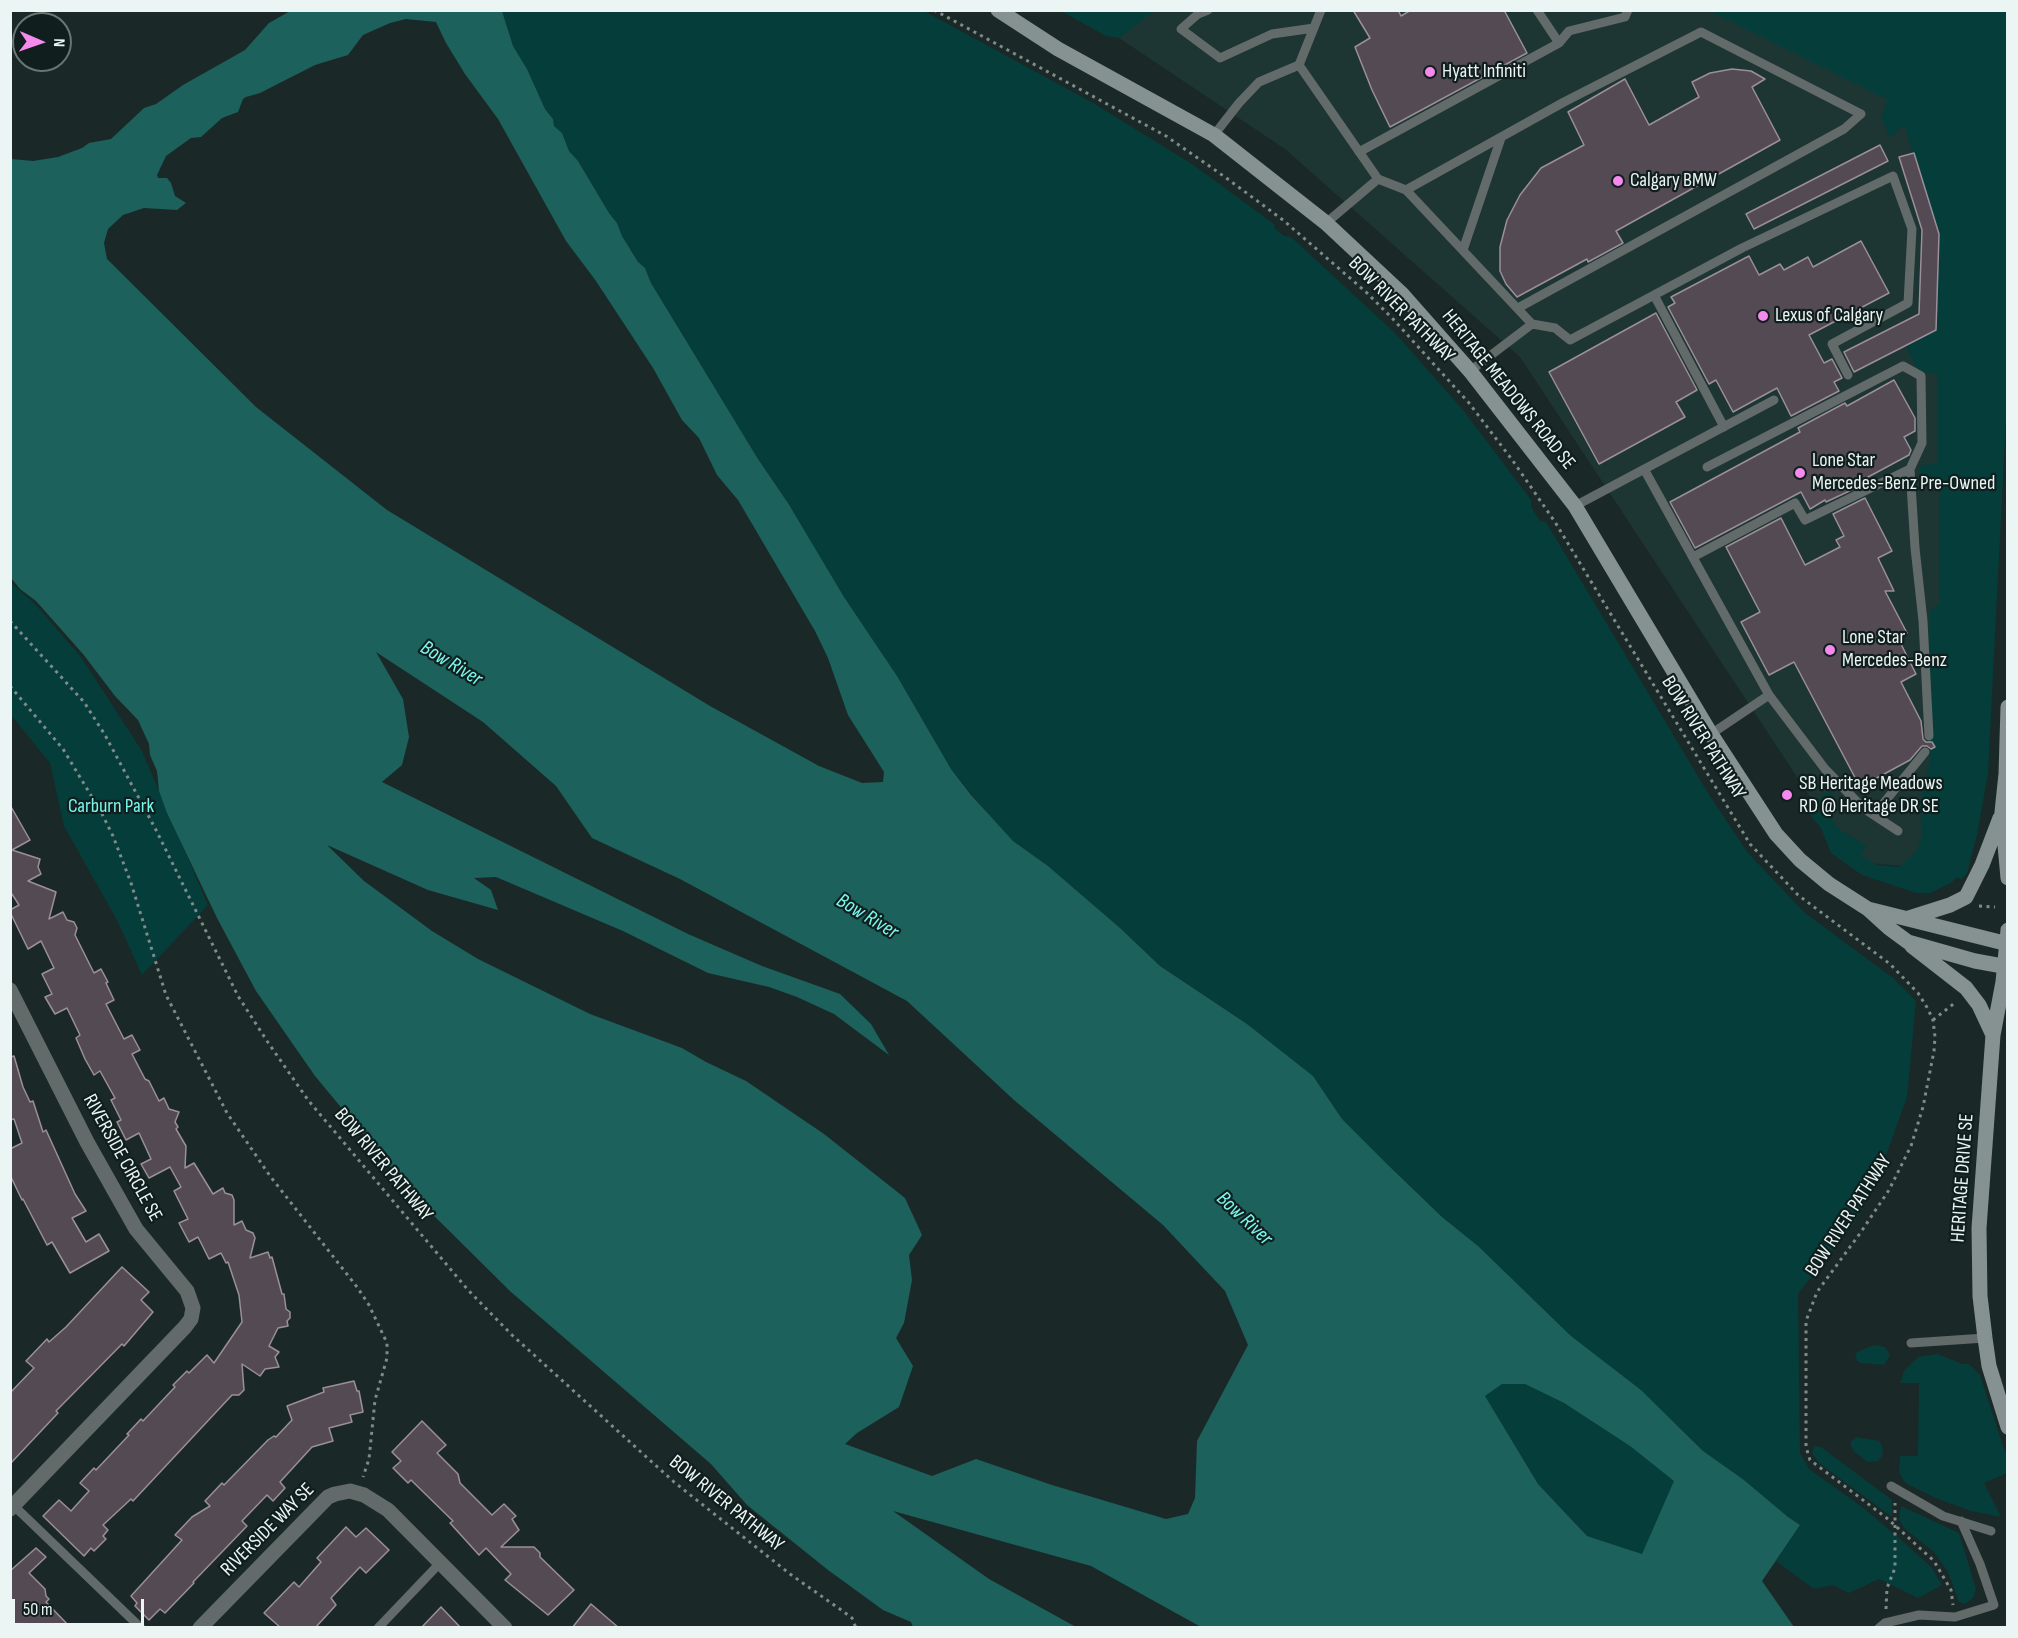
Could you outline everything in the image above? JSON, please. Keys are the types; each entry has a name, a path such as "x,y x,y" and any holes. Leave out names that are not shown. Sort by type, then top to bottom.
{"main road":[{"name":"HERITAGE MEADOWS ROAD SE","path":"998,10 1058,49 1214,135 1326,223 1402,294 1470,371 1575,506 1711,734 1776,834 1800,860 1829,884 1868,909 1908,942 1975,961 2006,967"},
{"path":"2007,707 2006,774 2002,813 2007,878"},
{"path":"1909,918 1950,905 1966,897 1982,865 2002,813"},
{"name":"HERITAGE MEADOWS ROAD SE","path":"1868,909 1909,918 1943,930 2007,940"},
{"name":"HERITAGE DRIVE SE","path":"2007,940 2006,967 1993,1035 1979,1228 1980,1296 1985,1338 1989,1366 2007,1427"},
{"path":"1908,942 1966,988 1979,1005 1993,1035"}],"street":[{"name":"RIVERSIDE CIRCLE SE","path":"12,1506 185,1327 191,1319 193,1308 187,1291 136,1229 87,1142 13,999"},
{"name":"RIVERSIDE WAY SE","path":"200,1628 328,1497 343,1492 358,1493"},
{"path":"358,1493 388,1510 505,1628"}],"lane":[{"path":"1208,10 1198,14 1181,29 1220,58 1272,34 1314,28"},
{"path":"1214,135 1239,103 1260,82 1299,64 1321,10"},
{"path":"1537,10 1559,43"},
{"path":"1359,152 1559,43 1569,31 1625,17 1628,10"},
{"path":"1406,190 1564,102 1701,32 1861,114 1844,129 1518,308"},
{"path":"1299,64 1378,179 1406,190 1532,324 1555,328 1570,340 1742,248 1893,176 1912,229 1908,303 1832,344 1848,375"},
{"path":"1463,250 1500,138"},
{"path":"1326,223 1378,179"},
{"path":"1654,295 1724,427"},
{"path":"1470,371 1532,324"},
{"path":"1707,467 1903,366 1921,376 1922,443 1910,469 1923,621 1929,736"},
{"path":"1575,506 1774,400"},
{"path":"1644,469 1770,695 1825,769 1863,808 1898,831"},
{"path":"1693,557 1795,503 1805,520 1910,469"},
{"path":"1711,734 1770,695"},
{"path":"1874,815 1925,752"},
{"path":"1911,1343 1985,1338"},
{"path":"1893,1487 1943,1516 1991,1531"},
{"path":"12,1506 141,1628"},
{"path":"1882,1625 1919,1615 1955,1617 1994,1605 1980,1564 1961,1521"},
{"path":"378,1628 440,1563"}],"path":[{"name":"BOW RIVER PATHWAY","path":"934,10 1166,136 1283,220 1358,285 1393,319 1469,403 1513,460 1555,522 1750,844 1798,895 1890,964 1918,993 1933,1020 1935,1037 1923,1107 1911,1146 1889,1190 1862,1232 1817,1292 1806,1321 1806,1447 1810,1460 1895,1524 1934,1561 1951,1590 1955,1617"},
{"name":"BOW RIVER PATHWAY","path":"10,621 84,702 105,735 156,830 238,996 308,1100 468,1290 513,1335 674,1482 771,1560 852,1618 856,1628"},
{"path":"10,686 63,749 101,812 131,883 166,994 227,1113 270,1176 357,1287 369,1305 387,1342 387,1358 375,1400 369,1459 358,1493"},
{"path":"1977,914 1978,906 1995,907"},
{"path":"1933,1020 1962,997"},
{"path":"1882,1625 1887,1588 1895,1568 1893,1487"}],"shaded area":[{"path":"1154,10 1745,11 1911,92 1954,224 1944,745 1928,868 1853,862 1520,357 1285,149 1119,38"}],"green space":[{"path":"502,11 924,11 1093,103 1192,164 1274,224 1275,229 1284,236 1291,237 1395,333 1463,410 1531,500 1531,507 1540,521 1546,522 1708,793 1748,853 1805,913 1893,978 1916,1001 1907,1097 1888,1150 1858,1217 1798,1294 1800,1453 1809,1469 1862,1507 1932,1568 1942,1585 1918,1598 1879,1579 1849,1593 1833,1585 1814,1589 1776,1561 1800,1525 1744,1480 1703,1451 1641,1390 1571,1336 1478,1246 1442,1217 1342,1119 1313,1076 1247,1024 1160,966 1048,866 1013,841 990,817 951,769 897,676 844,597 788,503 758,459 651,283 645,268 638,262 617,223 578,161 569,151 562,133 554,126 553,119 545,109 527,69 513,46"},
{"path":"1061,11 1154,11 1119,38 1106,36"},
{"path":"1710,11 2007,11 2008,379 1988,773 1977,835 1967,873 1961,880 1957,877 1951,883 1930,893 1916,893 1862,875 1831,853 1821,828 1806,810 1829,790 1836,799 1824,809 1840,830 1867,846 1860,855 1877,865 1899,867 1915,853 1922,837 1920,803 1930,762 1930,611 1939,604 1939,477 1920,477 1920,465 1938,464 1937,373 1919,372 1906,347 1936,330 1939,234 1904,125 1890,138 1881,117 1888,100"},
{"name":"Carburn Park","path":"10,582 35,604 81,657 142,751 208,905 142,975 117,920 64,826 50,763 11,715"},
{"path":"1874,1345 1885,1347 1890,1355 1884,1365 1860,1363 1855,1358 1857,1352"},
{"path":"1938,1354 1962,1364 1969,1364 1980,1375 2007,1458 2007,1473 1984,1483 2001,1517 1971,1511 1938,1499 1907,1484 1902,1478 1899,1470 1900,1456 1918,1456 1919,1383 1900,1383 1904,1371 1918,1357"},
{"path":"1502,1384 1525,1384 1564,1403 1630,1446 1675,1481 1642,1554 1587,1536 1538,1484 1485,1396"},
{"path":"1856,1437 1879,1441 1883,1448 1882,1456 1878,1461 1868,1462 1853,1451 1850,1443"},
{"path":"1814,1446 1821,1447 1892,1500 1892,1517 1819,1463 1812,1453"},
{"path":"1901,1506 1959,1533 1976,1589 1973,1598 1965,1604 1959,1602 1948,1572 1934,1552 1904,1528 1899,1519"}],"water":[{"name":"Bow River","path":"292,10 502,11 513,46 527,69 545,109 553,119 554,126 562,133 569,151 578,161 617,223 638,262 645,268 651,283 758,459 788,503 844,597 897,676 951,769 971,795 1013,841 1048,866 1160,966 1247,1024 1313,1076 1342,1119 1442,1217 1478,1246 1571,1336 1641,1390 1703,1451 1744,1480 1800,1525 1762,1581 1794,1627 1201,1627 1091,1566 893,1511 989,1579 1076,1627 913,1627 911,1622 883,1610 828,1570 747,1505 711,1464 511,1292 417,1199 315,1076 256,991 217,918 167,813 159,791 157,771 150,755 149,744 138,720 115,696 83,654 36,601 20,589 11,578 11,159 33,161 58,157 89,143 111,139 144,108 156,104 183,85 245,50 269,23","holes":["406,19 436,22 465,74 498,119 566,241 596,281 653,368 682,420 699,438 717,475 738,500 815,631 828,658 848,715 884,772 883,782 862,783 819,766 710,706 387,510 256,407 107,259 104,243 108,229 123,215 144,208 177,210 186,203 175,196 167,178 158,178 157,175 166,156 191,138 201,137 222,118 238,112 246,97 260,93 315,65 348,55 363,35 390,23","376,652 483,722 556,786 592,838 680,879 907,1001 1014,1100 1163,1225 1225,1291 1248,1345 1197,1441 1195,1498 1188,1514 1166,1519 1052,1485 976,1459 932,1476 845,1444 857,1433 899,1407 913,1366 896,1338 904,1323 912,1280 909,1255 922,1235 905,1198 824,1134 746,1081 682,1048 590,1014 478,959 432,931 364,881 327,845 428,890 498,910 491,890 474,878 496,877 623,931 708,973 769,987 797,997 834,1014 889,1055 871,1024 840,994 762,966 688,934 382,782 402,765 409,737 403,699","1502,1384 1525,1384 1564,1403 1630,1446 1674,1481 1642,1554 1587,1536 1538,1484 1485,1396"]}],"building":[{"name":"Hyatt Infiniti","path":"1353,10 1398,10 1401,16 1411,10 1504,10 1527,53 1390,127 1355,47 1370,38"},
{"name":"Calgary BMW","path":"1732,69 1751,71 1765,79 1752,87 1780,140 1616,231 1623,243 1588,262 1587,259 1517,297 1506,284 1500,271 1500,247 1507,220 1520,195 1541,168 1584,145 1568,112 1625,79 1649,125 1699,97 1692,82 1710,73"},
{"path":"1880,145 1888,161 1754,229 1746,214"},
{"name":"Lexus of Calgary","path":"1914,153 1939,234 1936,330 1854,372 1844,352 1919,314 1922,230 1899,157"},
{"name":"Lexus of Calgary","path":"1861,241 1889,293 1809,335 1824,363 1832,359 1842,378 1834,382 1839,391 1791,416 1777,388 1733,412 1716,380 1709,384 1668,307 1675,303 1671,297 1749,256 1759,275 1780,264 1784,270 1808,257 1813,267"},
{"path":"1656,313 1697,390 1676,402 1685,417 1599,464 1549,372"},
{"name":"Lone Star Mercedes-Benz Pre-Owned","path":"1894,380 1915,418 1915,431 1904,437 1911,450 1909,455 1857,483 1858,487 1826,502 1825,500 1810,509 1801,492 1695,548 1670,502 1800,432 1798,428 1845,403 1847,406"},
{"name":"Lone Star Mercedes-Benz","path":"1865,498 1892,551 1878,558 1894,591 1885,591 1907,633 1898,638 1916,674 1901,682 1921,721 1923,739 1926,742 1932,742 1935,747 1931,749 1922,746 1910,760 1860,787 1794,662 1769,675 1741,622 1760,612 1726,547 1781,518 1805,565 1840,547 1836,540 1844,536 1833,514"},
{"path":"10,805 30,840 12,850 40,859 38,867 41,874 28,881 56,892 49,919 63,912 67,920 74,922 77,928 75,935 94,973 101,969 108,982 106,983 114,1000 106,1004 124,1039 132,1035 140,1050 132,1054 145,1079 149,1081 159,1101 164,1098 169,1109 179,1112 175,1122 178,1127 176,1129 186,1146 185,1168 194,1163 213,1194 223,1188 225,1193 232,1195 234,1225 242,1221 246,1230 253,1233 255,1238 250,1258 268,1252 270,1258 272,1257 282,1294 284,1294 286,1309 290,1312 288,1326 278,1328 269,1346 279,1352 275,1357 279,1367 265,1369 260,1376 242,1364 244,1390 239,1395 232,1395 133,1501 131,1499 103,1525 108,1530 103,1536 106,1539 94,1551 91,1548 84,1556 43,1516 59,1500 71,1511 89,1491 80,1483 94,1468 96,1470 141,1419 143,1421 187,1371 189,1373 207,1355 214,1363 242,1322 239,1295 228,1262 226,1263 221,1253 209,1259 198,1237 189,1242 179,1223 188,1219 174,1191 181,1187 170,1167 149,1178 141,1164 151,1159 139,1133 126,1140 117,1122 121,1120 111,1100 115,1098 100,1071 94,1075 85,1059 76,1038 80,1035 67,1008 55,1014 45,997 52,994 42,974 54,968 41,941 28,949 10,912 19,905 10,891"},
{"path":"14,1056 23,1087 30,1102 33,1101 43,1132 46,1130 75,1194 86,1211 72,1218 86,1242 99,1234 109,1251 70,1273 52,1242 47,1245 10,1175 10,1149 22,1143 14,1119 10,1120 10,1057"},
{"path":"122,1267 149,1292 141,1300 153,1312 124,1346 122,1344 56,1411 58,1413 10,1464 10,1393 34,1368 26,1361 47,1339 49,1342 66,1327"},
{"path":"354,1381 359,1391 363,1412 350,1415 352,1422 329,1428 333,1441 312,1447 280,1482 285,1488 273,1501 267,1495 242,1521 247,1526 194,1583 165,1613 160,1609 149,1620 135,1606 137,1603 131,1596 182,1540 175,1535 192,1517 210,1506 205,1501 222,1483 224,1485 268,1440 276,1437 292,1420 287,1406 324,1392 323,1388"},
{"path":"422,1421 446,1445 437,1453 458,1474 460,1483 492,1515 504,1504 516,1516 512,1519 519,1530 501,1547 534,1547 540,1553 540,1557 574,1590 548,1615 505,1580 511,1574 486,1548 479,1555 450,1523 453,1521 411,1480 408,1483 393,1468 401,1461 392,1452"},
{"path":"346,1527 356,1537 366,1528 389,1550 366,1573 360,1567 331,1598 336,1605 315,1628 281,1628 264,1613 294,1582 299,1587 321,1562 317,1558"},
{"path":"36,1548 46,1557 29,1573 45,1589 49,1599 46,1602 71,1628 10,1628 10,1571"},
{"path":"591,1604 619,1628 572,1628"},
{"path":"441,1607 461,1628 421,1628"}],"place":[{"name":"Hyatt Infiniti","path":"1430,72"},
{"name":"Calgary BMW","path":"1618,181"},
{"name":"Lexus of Calgary","path":"1763,316"},
{"name":"Lone Star Mercedes-Benz Pre-Owned","path":"1800,473"},
{"name":"Lone Star Mercedes-Benz","path":"1830,650"},
{"name":"SB Heritage Meadows RD @ Heritage DR SE","path":"1787,795"}]}
